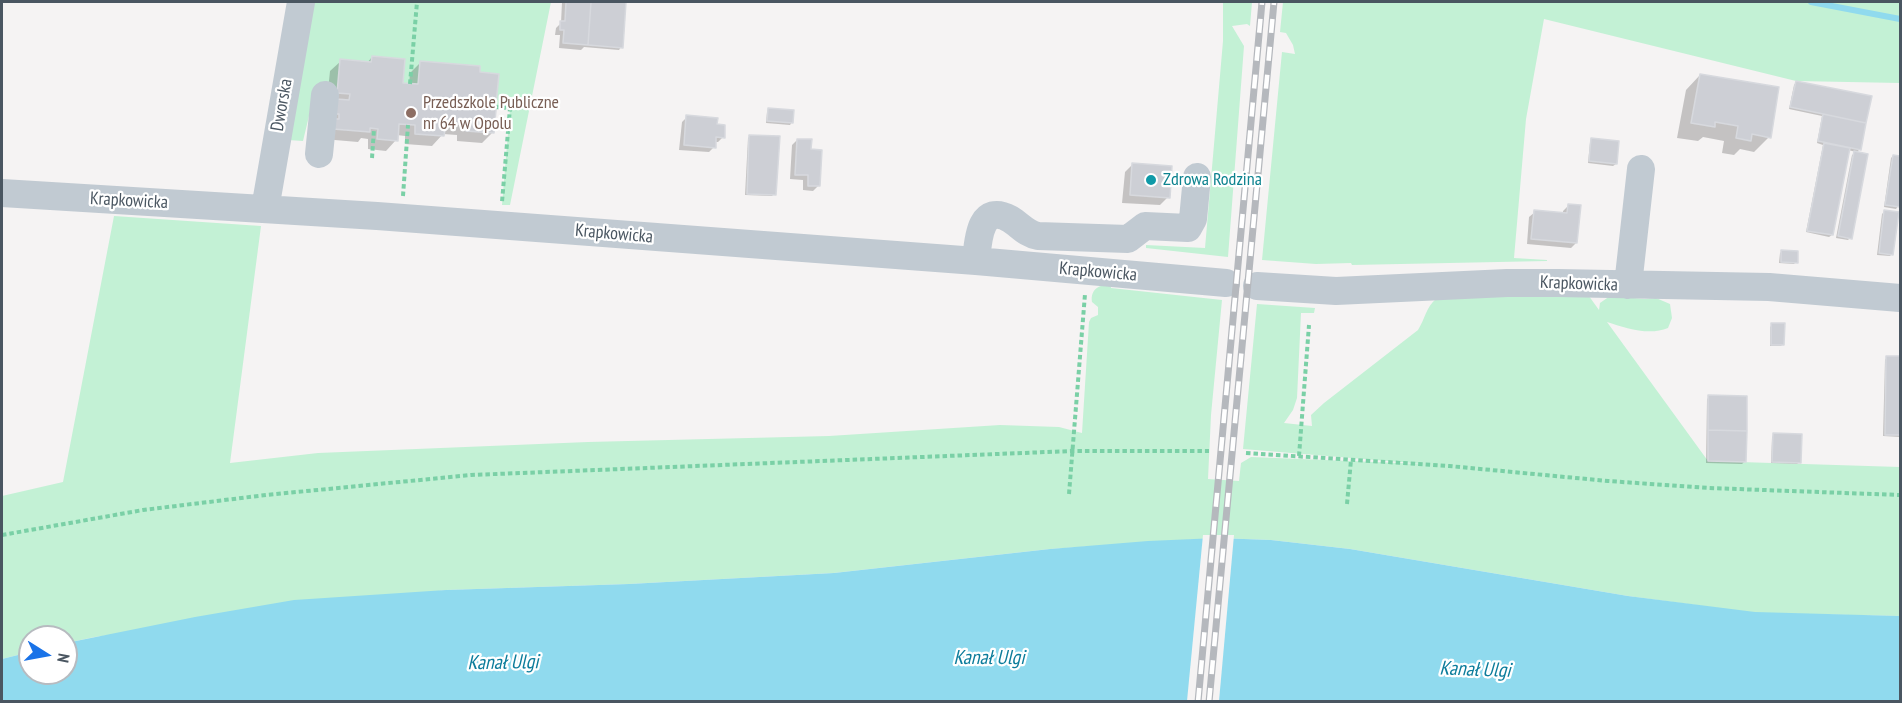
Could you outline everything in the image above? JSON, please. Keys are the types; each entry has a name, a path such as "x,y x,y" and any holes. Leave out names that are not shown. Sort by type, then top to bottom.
{"street":[{"name":"Dworska","path":"265,209 298,152 301,2"},
{"path":"298,152 325,95"},
{"path":"1628,285 1641,169"},
{"path":"976,261 980,228 987,220 998,215 1008,218 1026,232 1038,236 1128,239 1145,226 1188,228 1193,219 1197,177"},
{"name":"Krapkowicka","path":"2,193 265,209 386,205 1226,283"},
{"name":"Krapkowicka","path":"1257,286 1344,291 1507,283 1768,287 1900,298"}],"path":[{"path":"410,84 417,2"},
{"path":"494,107 510,108 502,210"},
{"path":"386,205 408,125"},
{"path":"372,158 374,129"},
{"path":"1069,494 1087,271"},
{"path":"1299,456 1309,325"},
{"path":"2,535 188,504 471,475 1072,450 1209,452"},
{"path":"1246,453 1449,466 1709,488 1900,495"},
{"path":"1347,504 1351,460"}],"green space":[{"path":"312,2 551,2 510,205 502,205 510,109 494,107 499,74 480,72 480,66 420,61 418,84 403,83 404,59 372,56 371,62 340,59 337,93 315,91 303,141 288,140"},
{"path":"1223,2 1252,2 1250,26 1247,24 1232,26 1244,46 1228,257 1146,248 1146,245 1205,248 1223,41"},
{"path":"1283,2 1900,2 1900,83 1796,81 1544,19 1526,119 1514,258 1547,261 1352,265 1351,263 1316,264 1262,260 1282,52 1295,54 1286,33 1280,32"},
{"path":"114,216 261,226 230,463 318,453 588,442 829,436 1000,425 1059,427 1082,433 1089,322 1091,318 1098,315 1098,307 1092,302 1092,297 1094,290 1111,283 1111,288 1222,300 1211,415 1208,479 1239,481 1241,463 1251,457 1424,464 1243,449 1257,304 1315,308 1314,313 1301,313 1297,398 1293,410 1284,423 1312,426 1311,415 1324,403 1418,330 1428,309 1436,299 1586,292 1599,310 1600,303 1610,296 1656,298 1670,304 1672,318 1668,328 1661,330 1629,329 1607,322 1708,461 1900,467 1900,616 1755,613 1628,596 1350,549 1271,540 1217,538 1050,549 834,573 629,584 446,590 78,641 78,625 18,625 18,655 2,659 2,496 63,482"}],"water":[{"name":"Kanał Ulgi","path":"1217,538 1271,540 1350,549 1628,596 1755,612 1900,616 1900,702 2,702 2,659 18,655 18,685 78,685 78,641 294,600 446,590 629,584 834,573 1050,549"}],"pier":[{"path":"1203,535 1234,535 1219,701 1187,701"}],"building":[{"path":"566,2 591,2 588,45 563,43 564,30 560,30 560,21 565,21"},
{"path":"591,2 626,2 623,48 588,45"},
{"name":"Przedszkole Publiczne nr 64 w Opolu","path":"372,56 405,59 403,83 418,84 420,61 480,66 480,72 499,74 496,104 493,109 496,110 494,133 466,131 467,125 446,123 444,136 415,134 415,125 399,124 398,141 377,139 378,129 370,128 370,132 333,129 335,119 339,119 339,114 335,114 336,99 349,100 350,94 337,93 340,59 371,62"},
{"path":"1700,74 1779,87 1771,138 1752,134 1751,141 1736,138 1738,126 1715,122 1715,127 1691,123"},
{"path":"1796,81 1872,96 1866,123 1790,107"},
{"path":"768,108 794,110 793,123 767,121"},
{"path":"1823,114 1866,123 1861,150 1818,141"},
{"path":"686,115 718,118 717,124 725,125 725,138 716,137 716,148 684,145"},
{"path":"749,135 780,136 776,195 747,194"},
{"path":"1591,138 1619,141 1617,164 1589,161"},
{"path":"797,139 812,139 811,149 822,150 820,186 808,186 808,175 795,175"},
{"path":"1824,143 1850,148 1833,235 1807,231"},
{"path":"1854,151 1868,154 1852,239 1838,236"},
{"path":"1893,155 1900,156 1900,207 1885,205"},
{"name":"Zdrowa Rodzina","path":"1132,163 1172,166 1170,198 1130,195"},
{"path":"1568,204 1581,205 1577,243 1531,239 1534,210 1567,213"},
{"path":"1884,210 1899,212 1893,255 1879,253"},
{"path":"1781,250 1798,251 1798,263 1781,262"},
{"path":"1771,323 1785,323 1784,345 1771,345"},
{"path":"1886,356 1900,356 1900,435 1885,435"},
{"path":"1708,395 1747,396 1747,431 1708,430"},
{"path":"1708,430 1747,431 1746,462 1708,461"},
{"path":"1773,433 1802,434 1801,463 1772,462"}],"waterway":[{"path":"1811,2 1900,19"}],"railway":[{"path":"1198,702 1262,2"},
{"path":"1209,702 1274,2"}],"place":[{"name":"Przedszkole Publiczne nr 64 w Opolu","path":"411,113"},
{"name":"Zdrowa Rodzina","path":"1151,180"}]}
